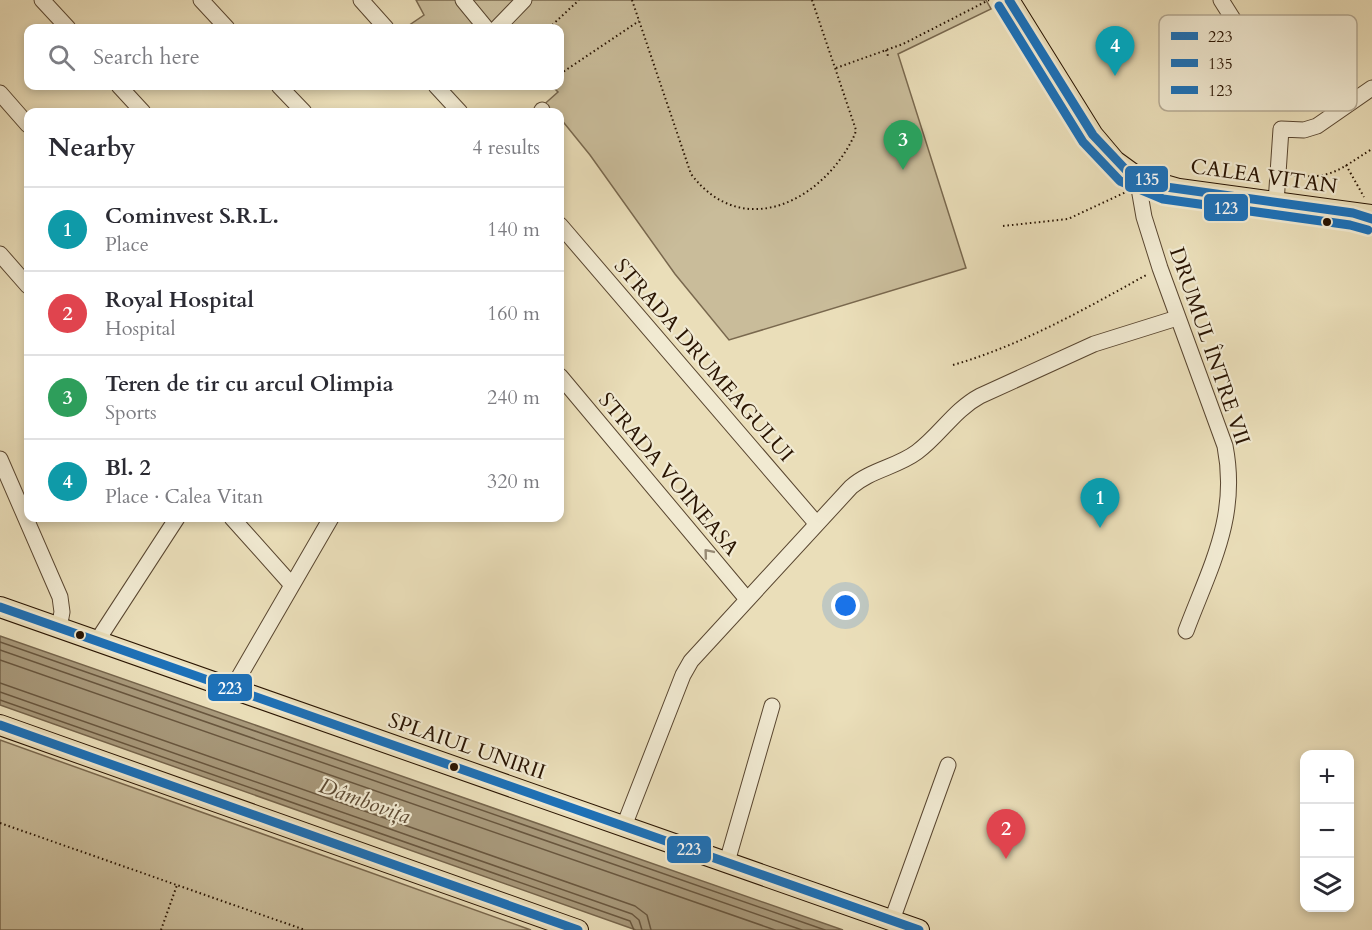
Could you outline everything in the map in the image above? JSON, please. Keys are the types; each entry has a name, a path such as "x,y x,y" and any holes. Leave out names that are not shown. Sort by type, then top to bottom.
{"main road":[{"name":"CALEA VITAN","path":"1011,0 1094,135 1138,182 1276,203 1368,211"},
{"name":"SPLAIUL UNIRII","path":"0,607 919,930"},
{"path":"0,725 578,930"}],"street":[{"path":"42,0 64,24"},
{"path":"201,0 223,24"},
{"path":"361,0 382,24"},
{"path":"463,0 483,24"},
{"path":"501,24 524,0"},
{"path":"1221,0 1230,15"},
{"path":"1357,98 1372,88"},
{"path":"123,90 139,108"},
{"path":"283,90 300,108"},
{"path":"440,90 456,108"},
{"path":"0,93 24,120"},
{"path":"1276,203 1281,129 1304,130 1317,126 1339,111"},
{"name":"DRUMUL ÎNTRE VII","path":"1138,182 1143,217 1177,318 1225,446 1230,486 1224,532 1186,631"},
{"name":"STRADA DRUMEAGULUI","path":"564,230 816,523"},
{"path":"0,254 24,281"},
{"path":"624,826 683,675 696,655 746,598 856,482 917,452 969,402 1094,344 1177,318"},
{"name":"STRADA VOINEASA","path":"564,381 746,598"},
{"path":"0,459 24,514"},
{"path":"27,522 60,597 62,612 58,628"},
{"path":"97,641 174,522"},
{"path":"236,522 291,585"},
{"path":"232,689 329,522"},
{"path":"727,862 772,706"},
{"path":"892,920 948,765"}],"path":[{"path":"553,24 579,0"},
{"path":"632,0 691,174 708,194 732,207 747,211 770,208 809,192 829,174 847,149 856,130 812,0"},
{"path":"836,68 886,50 989,0"},
{"path":"564,71 639,21"},
{"path":"886,50 888,56"},
{"path":"1278,174 1316,178 1330,176 1372,149"},
{"path":"1346,165 1368,211"},
{"path":"1003,226 1068,219 1138,182"},
{"path":"953,365 986,355 1036,333 1160,268"},
{"path":"0,823 305,930"},
{"path":"161,930 177,885"}],"shaded area":[{"path":"416,0 986,0 991,9 898,54 966,268 729,340 675,274 590,155 564,123 564,108 540,108 558,92 556,90 564,90 564,24 411,24 424,15"},
{"path":"0,740 531,930 0,930"}],"water":[{"name":"Dâmbovița","path":"0,636 843,930 636,930 0,705"}],"transit line":[{"name":"135","path":"1009,0 1093,135 1127,171 1166,187 1353,213 1372,219"},
{"name":"123","path":"999,6 1083,142 1120,181 1163,199 1350,225 1368,230"},
{"name":"223","path":"0,607 919,930"},
{"name":"223","path":"0,725 578,930"}],"place":[{"name":"Bl. 2","path":"1115,76"},
{"name":"Teren de tir cu arcul Olimpia","path":"903,170"},
{"name":"Cominvest S.R.L.","path":"1100,528"},
{"name":"Royal Hospital","path":"1006,859"}]}
